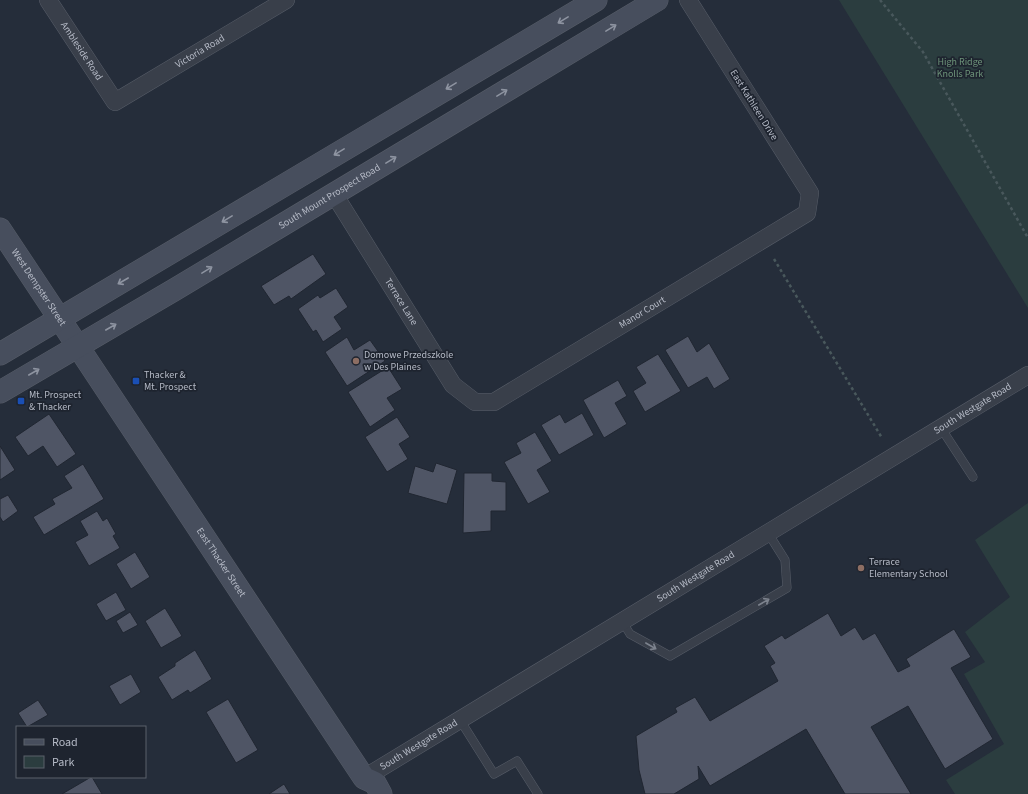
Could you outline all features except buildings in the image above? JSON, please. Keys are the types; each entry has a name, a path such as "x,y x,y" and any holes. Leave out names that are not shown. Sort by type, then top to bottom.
{"main road":[{"path":"0,354 596,0"},
{"name":"South Mount Prospect Road","path":"0,392 657,0"},
{"name":"West Dempster Street","path":"0,229 77,346"},
{"name":"East Thacker Street","path":"77,346 361,786 375,783 381,794"}],"street":[{"name":"Ambleside Road","path":"48,0 115,102"},
{"name":"Victoria Road","path":"115,102 286,0"},
{"name":"East Kathleen Drive","path":"688,0 810,193 807,213"},
{"name":"Terrace Lane","path":"334,194 453,385 475,402"},
{"name":"Manor Court","path":"475,402 494,402 807,213"},
{"name":"South Westgate Road","path":"361,786 460,720 1028,375"}],"lane":[{"path":"941,428 973,477"},
{"path":"622,621 630,634 670,656 787,588 785,560 768,533"},
{"path":"460,720 494,774 517,761 538,794"}],"path":[{"path":"880,0 923,52 1028,238"},
{"path":"774,259 882,438"}],"green space":[{"name":"High Ridge Knolls Park","path":"839,0 1028,0 1028,308"},
{"path":"1028,503 1028,794 955,794 946,780 1004,744 964,674 985,662 965,632 1010,597 975,540"}],"place":[{"name":"Domowe Przedszkole w Des Plaines","path":"356,361"},
{"name":"Thacker & Mt. Prospect","path":"136,381"},
{"name":"Mt. Prospect & Thacker","path":"21,401"},
{"name":"Terrace Elementary School","path":"861,568"}]}
